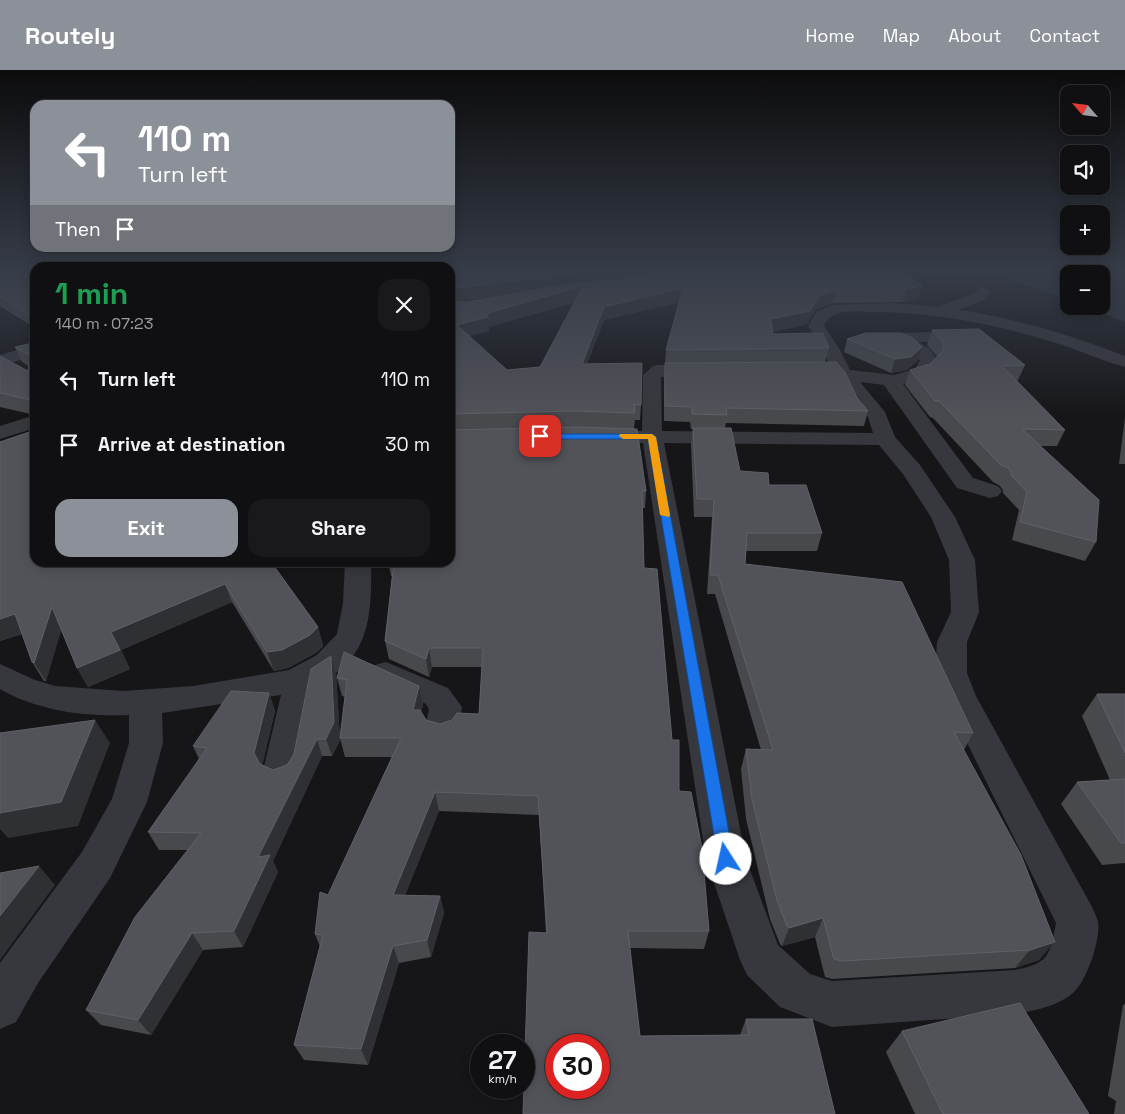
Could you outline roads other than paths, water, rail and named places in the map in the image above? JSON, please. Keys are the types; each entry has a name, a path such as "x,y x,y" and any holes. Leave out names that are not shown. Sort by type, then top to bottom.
{"street":[{"path":"726,370 659,370 654,372 652,375 652,437 726,859 762,960 796,991 832,1004 1015,992 1038,988 1058,979 1071,959 1077,922 960,696 951,673 952,642 965,612 966,582 962,560 943,517 912,470 885,439 878,416 816,326 818,319"},
{"path":"983,319 1057,338 1125,362"},
{"path":"839,358 890,380 917,377 927,370 929,360 923,352 897,336"},
{"path":"839,358 870,337 930,337"},
{"path":"1,361 30,352"},
{"path":"1,361 27,374"},
{"path":"890,380 966,483 990,491"},
{"path":"0,434 30,423"},
{"path":"586,435 885,439"},
{"path":"0,675 11,683 55,699 145,704 210,696 300,679 323,667 350,640 357,611 358,567"},
{"path":"339,651 437,696 446,707 442,728"},
{"path":"281,771 300,679"},
{"path":"0,1006 22,967 96,864 129,802 146,743 145,704"}]}
